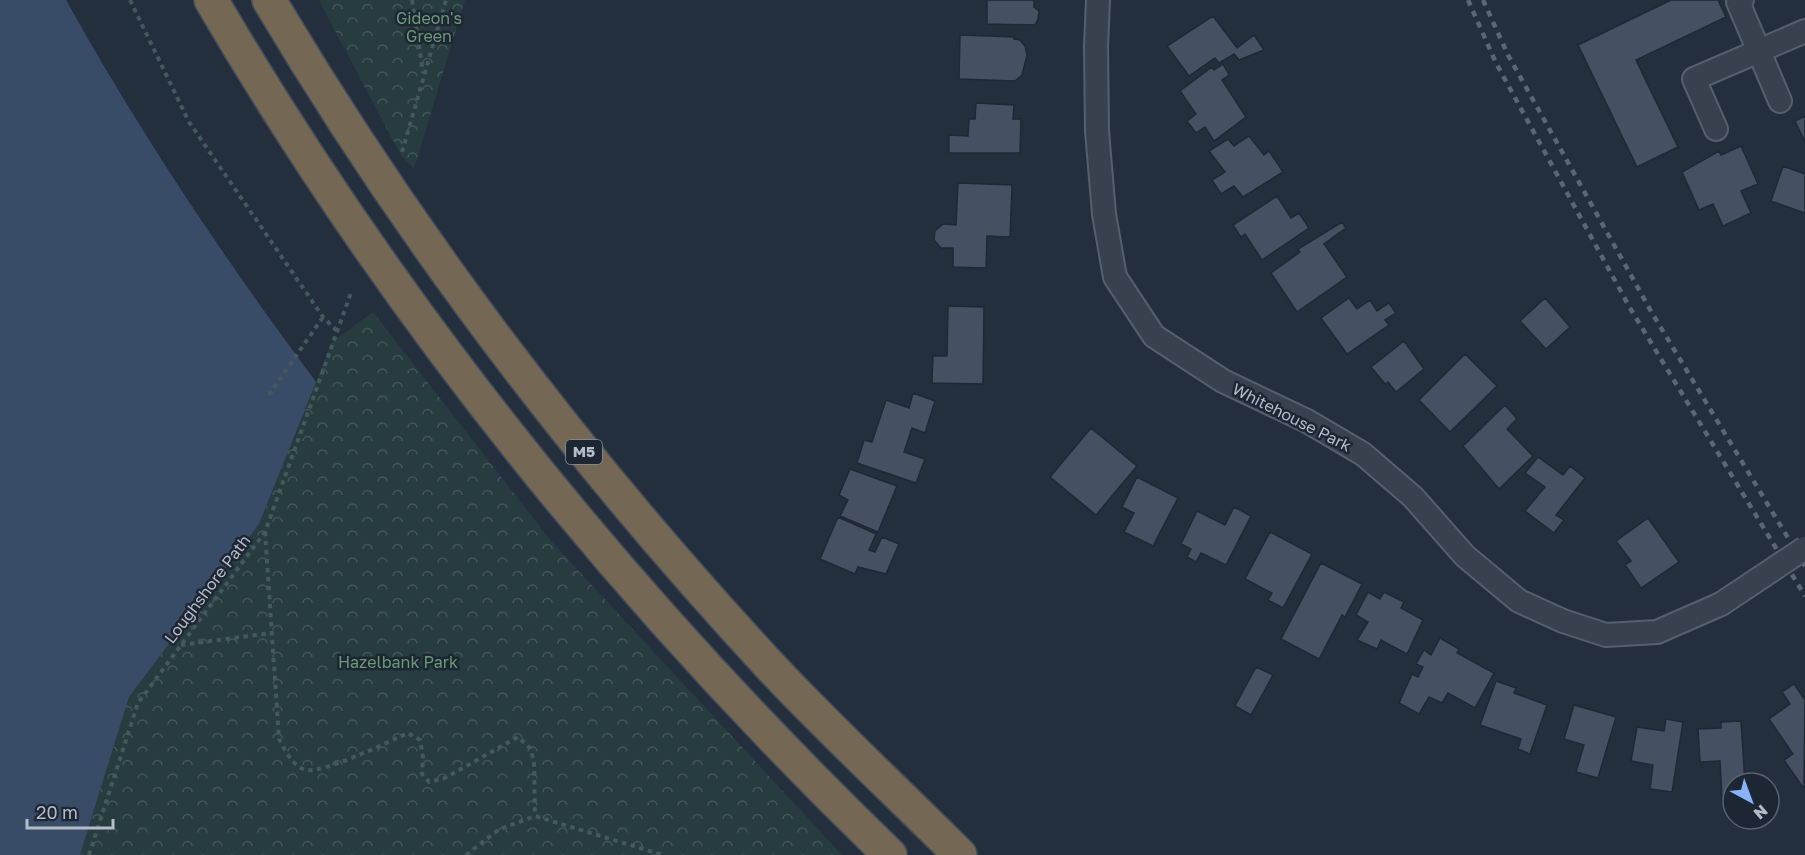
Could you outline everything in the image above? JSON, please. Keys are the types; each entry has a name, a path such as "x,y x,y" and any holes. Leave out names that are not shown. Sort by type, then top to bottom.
{"highway":[{"path":"211,0 287,126 336,199 416,315 510,438 581,527 709,672 890,855"},
{"name":"M5","path":"269,0 314,76 413,225 482,322 624,501 773,669 960,855"}],"street":[{"name":"Whitehouse Park","path":"1098,0 1097,120 1104,214 1115,277 1154,336 1222,381 1307,421 1363,454 1413,497 1465,556 1519,601 1563,621 1606,634 1657,632 1721,604 1805,548"},
{"path":"1742,0 1738,2 1780,101"},
{"path":"1716,129 1694,79 1805,31"}],"path":[{"path":"130,0 189,122 323,317 338,332"},
{"path":"412,0 424,76"},
{"path":"401,155 446,0"},
{"name":"Loughshore Path","path":"89,855 138,703 265,532 352,290"},
{"path":"269,395 323,317"},
{"path":"265,532 279,739 293,762 306,770 323,768 408,733 420,740 423,757 422,774 429,782 445,778 518,737 530,748 534,761 535,816"},
{"path":"181,645 272,633"},
{"path":"466,855 498,830 535,816 663,855"}],"green space":[{"name":"Gideon's Green","path":"319,0 378,0 380,3 379,0 465,0 414,169 401,155"},
{"name":"Hazelbank Park","path":"373,312 551,541 842,855 80,855 129,697 259,524 332,342"}],"water":[{"path":"0,0 66,0 123,99 185,195 249,290 316,382 259,524 129,697 80,855 0,855"}],"building":[{"path":"987,0 1034,0 1034,7 1039,11 1038,19 1035,25 987,24"},
{"path":"1671,0 1718,0 1726,17 1636,60 1678,147 1637,167 1578,45"},
{"path":"1213,16 1237,48 1254,35 1264,50 1239,60 1234,54 1219,63 1215,58 1189,76 1167,46"},
{"path":"960,35 1014,37 1020,40 1025,46 1027,55 1022,75 1015,81 959,79"},
{"path":"1223,64 1229,75 1222,80 1246,117 1214,141 1205,127 1196,133 1187,121 1196,114 1180,91 1212,67 1214,70"},
{"path":"976,103 1014,105 1013,119 1021,119 1020,153 949,153 949,135 968,136 969,119 975,119"},
{"path":"1805,116 1805,142 1795,121"},
{"path":"1249,136 1264,155 1269,151 1283,172 1243,197 1234,186 1221,194 1212,180 1225,172 1209,151 1228,139 1234,146"},
{"path":"1741,146 1758,184 1741,191 1751,213 1723,226 1713,204 1699,210 1682,172 1719,151 1721,155"},
{"path":"1783,166 1805,174 1805,213 1771,201"},
{"path":"958,183 1012,185 1010,237 987,236 986,268 953,267 953,248 941,248 934,240 935,231 943,224 956,225"},
{"path":"1277,196 1291,218 1299,213 1309,228 1262,260 1245,234 1241,237 1233,225"},
{"path":"1342,222 1346,228 1324,244 1347,277 1297,312 1271,273 1300,252 1298,249"},
{"path":"1349,298 1357,309 1370,300 1377,311 1389,303 1396,313 1385,320 1389,325 1347,354 1321,318"},
{"path":"1545,298 1570,327 1546,349 1520,321"},
{"path":"948,306 984,307 983,384 932,383 933,356 947,356"},
{"path":"1404,341 1424,369 1396,392 1388,382 1385,384 1371,367"},
{"path":"1465,354 1497,386 1450,432 1419,400"},
{"path":"913,393 935,401 925,433 912,428 904,452 925,459 916,483 857,463 864,440 872,442 886,400 909,408"},
{"path":"1505,405 1517,419 1507,429 1533,456 1499,489 1463,446"},
{"path":"1091,428 1137,466 1096,515 1050,477"},
{"path":"1538,457 1563,475 1570,466 1585,478 1556,515 1564,520 1554,533 1525,511 1545,487 1525,473"},
{"path":"850,469 897,486 878,532 840,516 848,500 839,495"},
{"path":"1137,477 1178,498 1153,546 1124,532 1134,513 1122,507"},
{"path":"1234,507 1251,516 1226,565 1201,553 1196,562 1187,557 1191,549 1181,544 1197,511 1225,525"},
{"path":"838,517 876,534 869,550 875,552 882,537 899,544 886,574 858,567 855,574 820,559"},
{"path":"1648,518 1679,562 1641,588 1625,565 1631,561 1616,541"},
{"path":"1270,532 1312,554 1283,608 1268,600 1272,593 1245,579"},
{"path":"1321,563 1362,584 1345,617 1342,615 1319,659 1281,639"},
{"path":"1368,592 1380,599 1384,592 1404,602 1401,608 1423,620 1407,654 1381,640 1377,649 1357,640 1368,622 1356,615"},
{"path":"1440,638 1459,649 1457,653 1494,673 1475,708 1448,693 1442,703 1429,697 1419,714 1399,703 1412,674 1418,677 1423,667 1416,664 1424,650 1431,655"},
{"path":"1256,667 1273,675 1251,715 1235,706"},
{"path":"1496,681 1516,688 1514,693 1547,705 1530,754 1518,749 1521,739 1480,725"},
{"path":"1794,684 1805,700 1804,789 1784,760 1793,754 1769,719 1790,704 1782,692"},
{"path":"1574,705 1616,717 1598,778 1576,772 1584,745 1564,739"},
{"path":"1666,719 1683,722 1672,792 1650,789 1653,765 1631,761 1637,727 1664,731"},
{"path":"1741,721 1744,771 1721,771 1721,780 1720,761 1700,762 1698,729 1721,728 1721,722"}],"railway":[{"path":"1468,0 1496,63 1630,308 1805,596"},
{"path":"1483,0 1508,55 1652,313 1805,566"}]}
